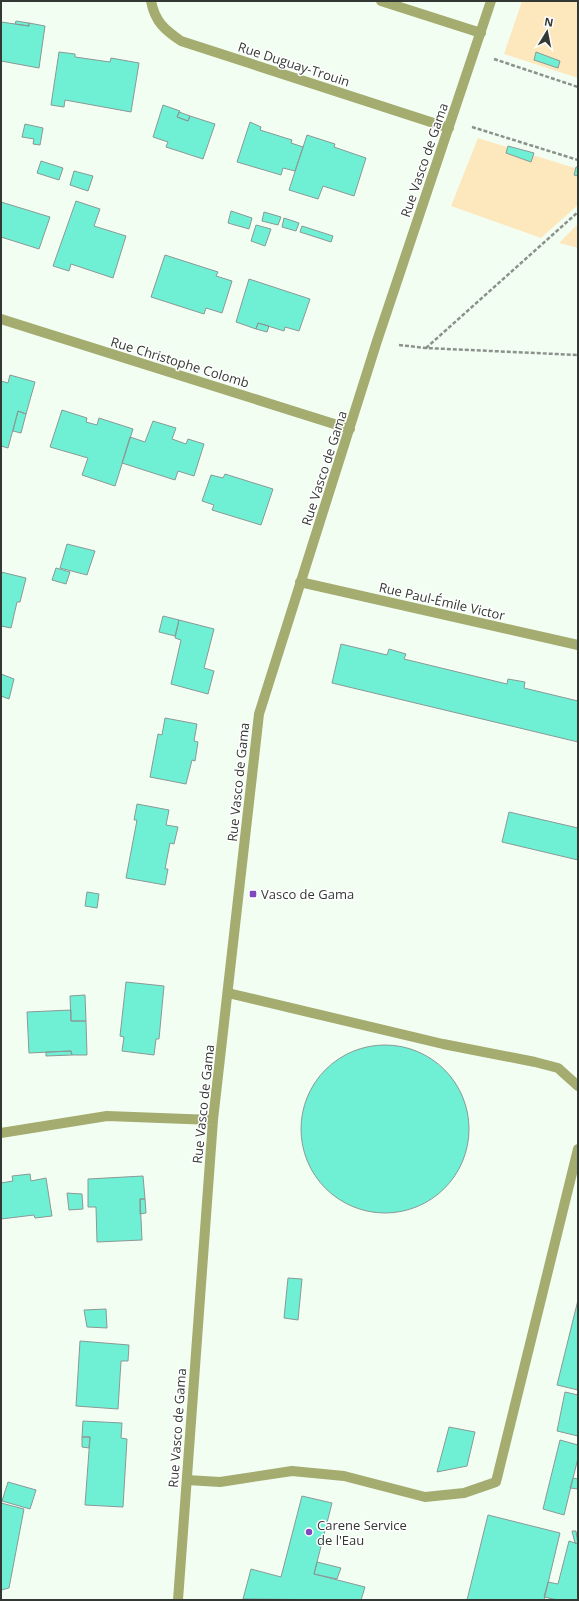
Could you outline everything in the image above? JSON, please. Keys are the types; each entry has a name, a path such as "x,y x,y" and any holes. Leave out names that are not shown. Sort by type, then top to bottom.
{"street":[{"name":"Rue Duguay-Trouin","path":"151,1 153,9 163,29 182,41 450,124"},
{"path":"381,1 481,33"},
{"name":"Rue Vasco de Gama","path":"178,1600 213,1120 259,714 377,341 491,1"},
{"name":"Rue Christophe Colomb","path":"1,320 350,429"},
{"name":"Rue Paul-Émile Victor","path":"300,582 578,645"},
{"path":"228,993 443,1044 558,1068 578,1086"},
{"path":"1,1133 108,1116 213,1120"},
{"path":"187,1480 220,1482 292,1471 344,1476 424,1497 464,1493 496,1482 578,1149"}],"path":[{"path":"474,53 578,87"},
{"path":"450,124 578,160"},
{"path":"426,348 578,212"},
{"path":"377,341 426,348 578,355"}],"shaded area":[{"path":"522,1 578,1 578,78 504,54"},
{"path":"478,138 578,169 578,205 541,238 451,206"},
{"path":"578,224 578,248 559,243"}],"building":[{"path":"16,21 29,23 29,26 15,24"},
{"path":"1,22 29,26 29,23 45,26 39,68 1,61"},
{"path":"59,52 75,54 75,57 110,62 111,58 139,63 131,112 65,100 64,107 51,105"},
{"path":"536,52 560,61 558,68 534,60"},
{"path":"163,105 180,111 177,117 188,121 190,116 215,124 203,159 166,147 168,142 153,137"},
{"path":"179,112 190,116 188,121 177,117"},
{"path":"250,122 261,127 260,130 292,140 291,143 303,147 295,171 283,168 281,175 237,162"},
{"path":"25,124 43,128 40,145 33,144 34,139 22,137"},
{"path":"307,135 335,144 334,147 366,158 354,196 323,186 318,199 289,190"},
{"path":"508,146 534,153 531,162 506,153"},
{"path":"41,161 63,168 59,180 37,173"},
{"path":"576,167 578,167 578,176 574,175"},
{"path":"74,171 93,176 88,191 70,185"},
{"path":"76,201 100,209 94,226 126,236 113,278 71,264 69,271 53,266"},
{"path":"1,202 50,217 39,249 1,237"},
{"path":"231,211 252,218 249,229 228,223"},
{"path":"264,212 281,217 278,225 262,221"},
{"path":"284,218 299,223 296,231 282,227"},
{"path":"256,225 271,229 265,246 251,241"},
{"path":"302,226 333,236 331,242 300,232"},
{"path":"165,255 218,272 216,276 232,281 222,313 206,308 204,314 151,297"},
{"path":"249,279 310,299 299,331 285,327 284,331 258,323 256,329 236,322"},
{"path":"258,323 269,326 267,332 256,329"},
{"path":"10,375 35,382 26,414 18,411 8,448 1,446 1,381 8,383"},
{"path":"62,410 87,418 86,422 97,425 99,418 133,429 115,486 82,475 88,458 50,447"},
{"path":"18,411 26,414 21,433 13,431"},
{"path":"153,421 176,428 172,439 186,444 188,439 204,444 194,476 178,471 175,480 122,463 130,437 145,442"},
{"path":"225,474 273,489 261,525 212,510 214,505 202,501 211,475 223,478"},
{"path":"67,544 95,551 87,575 60,568"},
{"path":"56,568 70,572 66,584 52,580"},
{"path":"1,572 26,578 20,602 17,602 11,628 1,626"},
{"path":"163,616 179,620 175,636 159,632"},
{"path":"179,620 214,629 204,668 214,671 208,694 171,684 181,640 175,638"},
{"path":"341,644 387,655 389,649 406,654 404,659 507,684 508,679 525,682 524,688 578,701 578,742 332,683"},
{"path":"1,674 14,679 9,699 1,696"},
{"path":"165,718 197,724 194,741 198,742 195,761 192,760 186,784 150,777 158,734 162,735"},
{"path":"137,804 169,810 166,825 178,827 174,844 170,843 165,869 168,869 165,885 126,878 137,820 134,820"},
{"path":"509,812 578,828 578,860 502,842"},
{"path":"87,892 99,894 97,908 85,906"},
{"path":"126,982 164,986 159,1039 156,1039 154,1055 122,1051 124,1037 120,1036"},
{"path":"85,995 86,1021 71,1021 70,996"},
{"path":"71,1010 71,1021 86,1021 87,1055 72,1055 71,1051 29,1053 27,1012"},
{"path":"377,1045 393,1045 417,1051 432,1059 445,1069 455,1082 463,1097 468,1113 468,1145 463,1161 455,1176 445,1189 432,1199 409,1210 393,1213 377,1213 353,1207 338,1199 325,1189 315,1176 304,1153 301,1137 301,1121 307,1097 315,1082 325,1069 338,1059 361,1048"},
{"path":"71,1051 72,1055 46,1056 46,1052"},
{"path":"30,1174 31,1181 46,1178 52,1216 35,1218 34,1215 1,1219 1,1183 13,1181 12,1176"},
{"path":"143,1176 145,1199 140,1199 142,1240 97,1242 96,1207 88,1207 88,1179"},
{"path":"67,1193 82,1194 83,1209 69,1210"},
{"path":"140,1199 145,1199 146,1213 140,1214"},
{"path":"288,1278 302,1279 298,1320 284,1318"},
{"path":"578,1300 578,1390 557,1385"},
{"path":"106,1309 107,1328 87,1327 84,1310"},
{"path":"80,1341 129,1345 128,1361 121,1361 118,1409 76,1406"},
{"path":"565,1392 578,1395 578,1436 557,1431"},
{"path":"83,1421 122,1423 121,1438 127,1439 123,1507 85,1505 90,1437 82,1437"},
{"path":"449,1427 475,1432 467,1466 437,1472"},
{"path":"82,1437 90,1437 89,1448 82,1447"},
{"path":"560,1440 578,1445 578,1458 564,1515 543,1509"},
{"path":"573,1478 578,1479 578,1489 570,1488"},
{"path":"8,1482 36,1490 30,1509 2,1501"},
{"name":"Carene Service de l'Eau","path":"302,1496 332,1503 314,1574 365,1587 361,1600 243,1599 251,1569 281,1577"},
{"path":"1,1503 24,1509 9,1588 1,1590"},
{"path":"488,1515 560,1533 544,1600 467,1600"},
{"path":"572,1531 576,1531 578,1544 575,1543"},
{"path":"569,1541 578,1544 578,1600 558,1600 544,1597 548,1582 558,1584"},
{"path":"317,1562 341,1568 337,1579 314,1574"}],"place":[{"name":"Vasco de Gama","path":"253,894"},
{"name":"Carene Service de l'Eau","path":"309,1532"}]}
